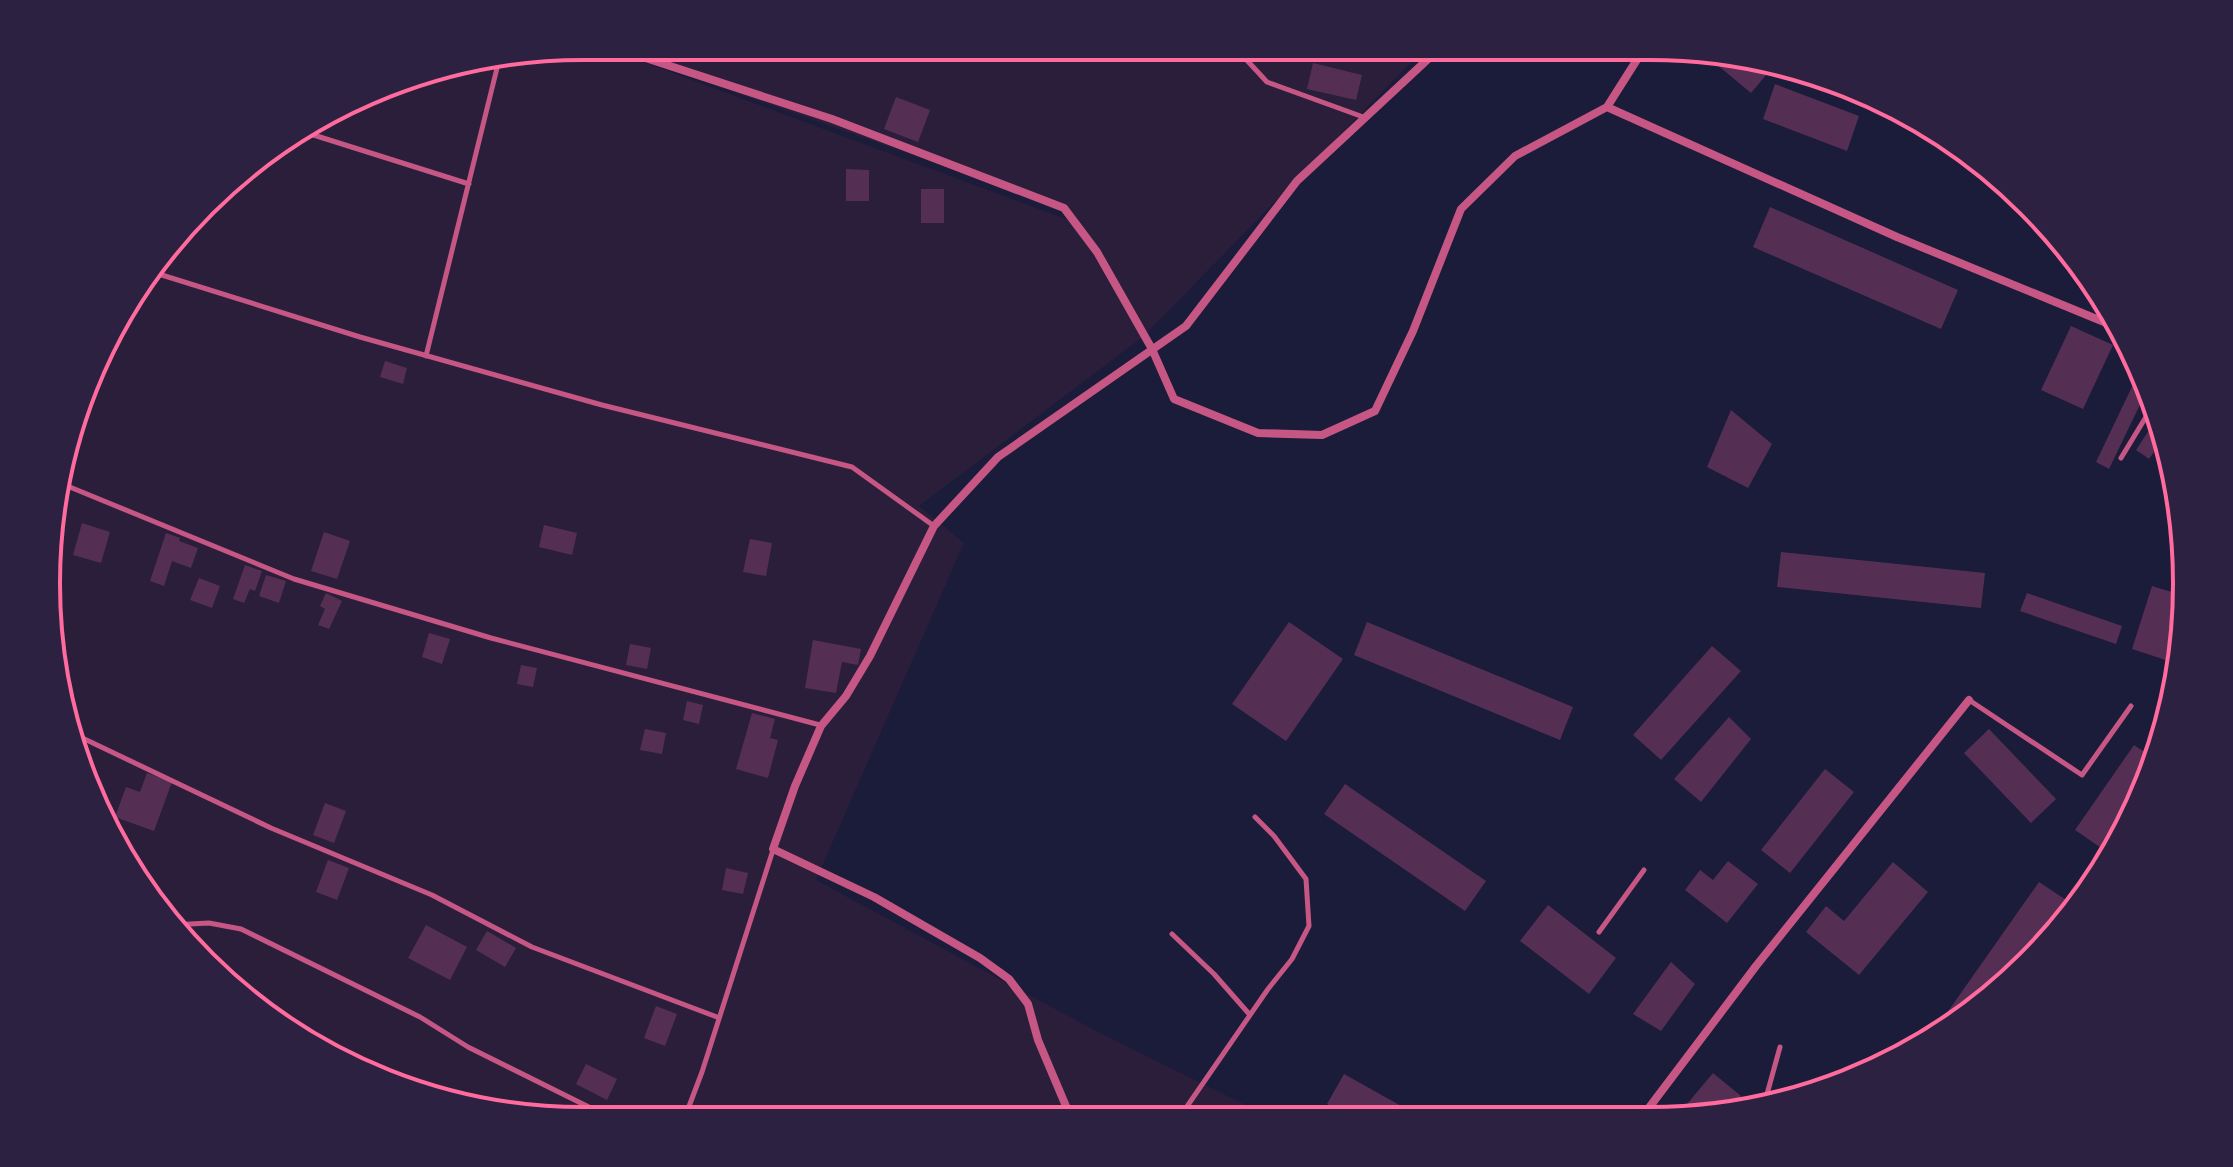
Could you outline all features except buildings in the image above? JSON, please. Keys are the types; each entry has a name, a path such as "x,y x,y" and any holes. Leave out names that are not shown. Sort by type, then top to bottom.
{"street":[{"path":"652,60 832,119 1064,208 1097,252 1152,349 1174,399 1258,433 1322,435 1375,411 1413,331 1461,209 1515,156 1607,107 1637,60"},
{"path":"1066,1107 1043,1052 1028,1004 1009,979 980,958 874,897 773,849 795,786 821,726 846,696 870,656 934,526 998,457 1186,326 1297,181 1427,60"},
{"path":"1607,107 1897,237 2103,321"},
{"path":"1650,1107 1756,966 1969,700"}],"lane":[{"path":"1247,60 1267,82 1367,118"},
{"path":"426,356 497,67"},
{"path":"314,135 469,184"},
{"path":"161,275 426,356 602,405 852,467 934,526"},
{"path":"2121,458 2146,417"},
{"path":"69,487 294,579 491,638 821,726"},
{"path":"1969,700 2082,775 2131,706"},
{"path":"84,739 271,828 432,895 532,947 717,1017"},
{"path":"1187,1107 1292,959 1309,926 1306,879 1274,836 1255,817"},
{"path":"689,1107 773,849"},
{"path":"1599,932 1644,870"},
{"path":"186,924 209,923 241,929 420,1017 468,1047 589,1107"},
{"path":"1172,934 1214,974 1250,1015"},
{"path":"1767,1093 1780,1047"}],"shaded area":[{"path":"638,60 1071,221 1063,208 643,60 1413,60 1144,336 919,506 964,543 816,880 1098,1032 1250,1107 584,1107 515,1103 415,1079 352,1053 293,1019 238,977 213,954 168,902 114,815 78,719 64,652 61,618 64,515 88,415 130,322 190,238 238,190 322,130 415,88 515,64"}]}
